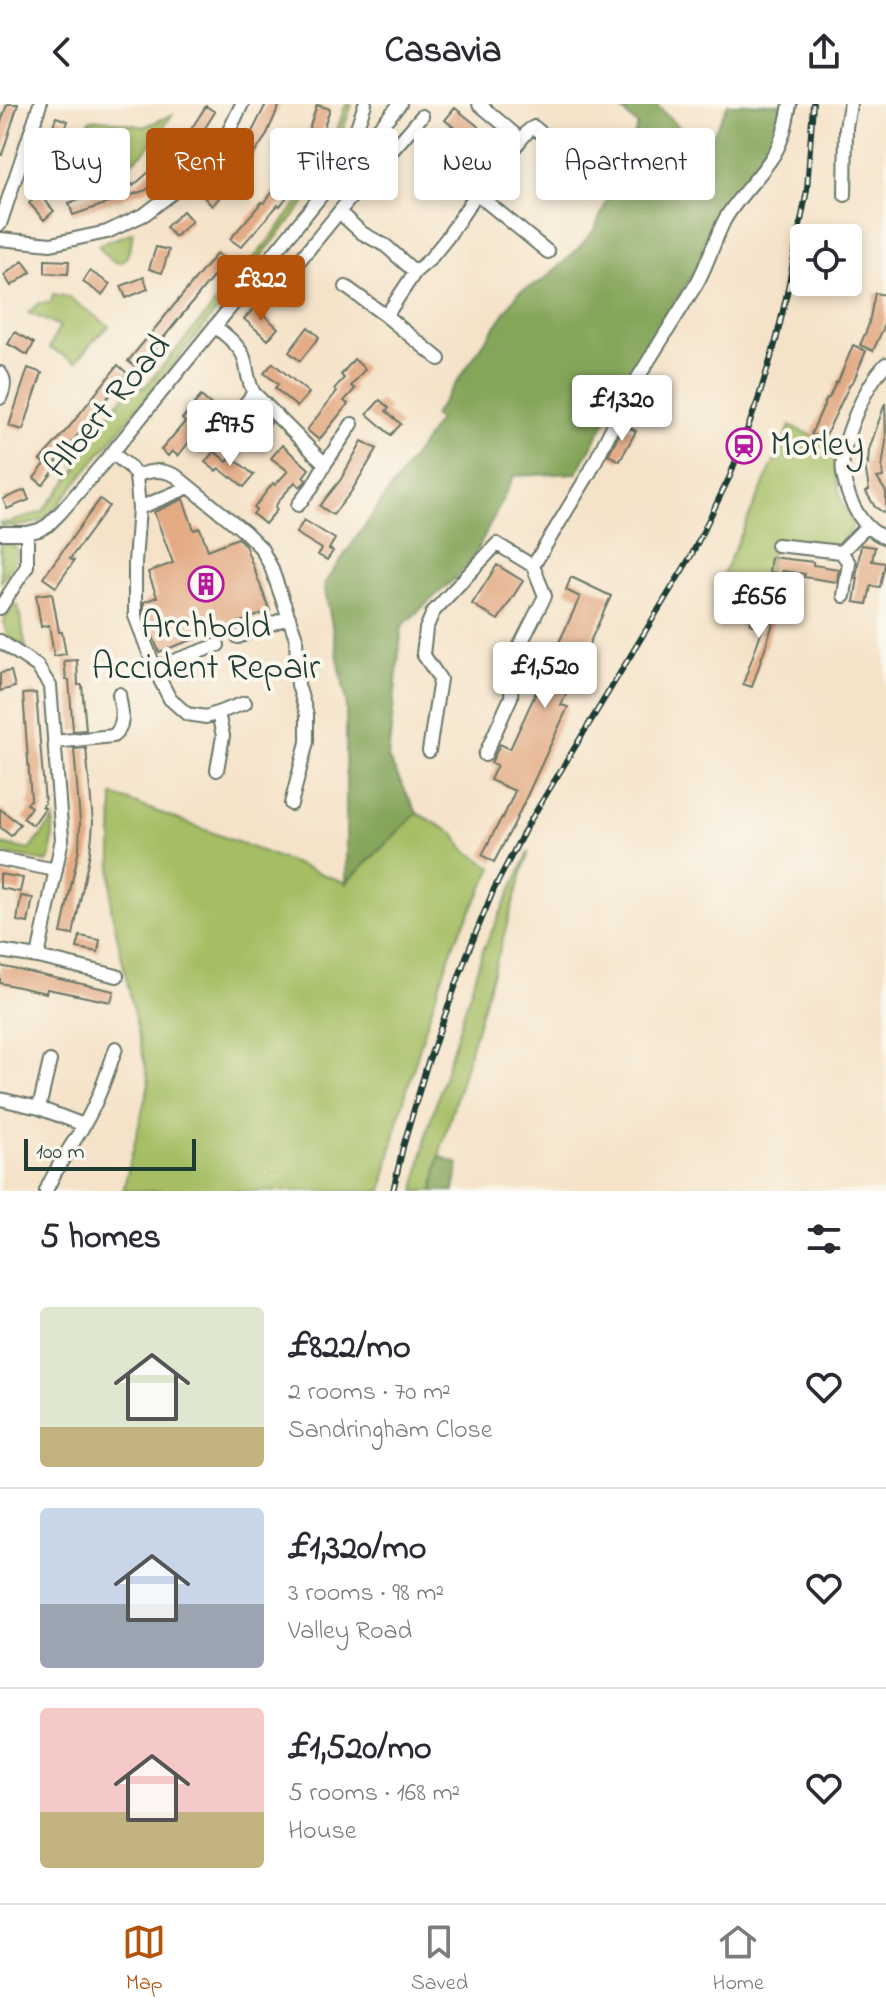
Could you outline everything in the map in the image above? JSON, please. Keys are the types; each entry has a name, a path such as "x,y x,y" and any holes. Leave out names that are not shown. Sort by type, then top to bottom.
{"street":[{"path":"0,224 40,104"},
{"path":"0,239 51,244 107,232 145,214 188,181 225,139 242,104"},
{"path":"357,128 365,104"},
{"name":"Albert Road","path":"379,128 400,104"},
{"path":"479,104 508,128"},
{"path":"533,566 590,472 634,384 697,283 724,221 738,198 775,154 783,137 790,104"},
{"path":"845,195 846,127 850,104"},
{"path":"291,271 373,170 422,116"},
{"path":"520,141 529,130 536,129"},
{"name":"Albert Road","path":"27,533 48,525 112,453 318,200"},
{"path":"386,316 415,272 447,238 473,200"},
{"path":"484,200 548,252"},
{"path":"339,212 362,233 386,246 415,272"},
{"path":"346,287 439,359"},
{"path":"215,326 242,353 254,393 325,464"},
{"path":"886,364 867,391 854,421 845,446 842,470 847,492 857,513 867,526 886,538"},
{"path":"0,373 4,385 0,398"},
{"path":"222,432 254,393"},
{"path":"298,505 352,424"},
{"path":"112,453 136,476 139,508 135,616 154,668 170,699 187,714 206,717 245,703"},
{"path":"136,476 151,470 176,476 245,532 261,548 271,567 296,638 298,685 307,715 307,742 291,804"},
{"path":"139,508 189,487"},
{"path":"841,552 867,526"},
{"path":"0,533 27,533 27,566 0,608"},
{"path":"429,751 440,679 423,654 426,629 433,612 497,544 533,566 545,596 513,659 511,697 485,755"},
{"path":"777,545 841,552 849,563 844,596"},
{"path":"238,637 289,617"},
{"path":"0,641 37,666 50,686 62,839 38,957"},
{"path":"154,668 218,645"},
{"path":"54,742 113,736 119,732 123,723 119,694"},
{"path":"217,770 223,736 218,713"},
{"path":"0,859 56,870"},
{"path":"0,951 117,976"},
{"path":"46,1191 55,1169 100,1094 116,1048"},
{"path":"39,1108 50,1061"},
{"path":"0,1099 39,1108 84,1125"}],"green space":[{"path":"346,104 352,104 344,128 338,128"},
{"path":"616,104 655,104 681,128 637,128"},
{"path":"728,104 781,104 778,130 717,217 710,240 693,274 647,346 577,473 514,476 466,568 402,626 388,758 417,813 346,883 346,700 324,584 439,420 433,416 519,292 542,281 574,253 595,229 607,200 715,200 715,131"},
{"path":"172,115 163,128 146,128 146,150 130,163 130,128 87,128 90,120 103,119 144,127"},
{"path":"300,200 307,200 51,514 27,525 0,526 0,522 7,523 42,512 78,468 71,461 136,381 144,388"},
{"path":"133,232 129,251 118,263 98,245"},
{"path":"53,294 68,297 109,326 76,362 49,348 60,326 28,313 39,303 51,303"},
{"path":"790,426 839,446 838,482 843,504 852,521 851,530 835,546 774,539 765,590 719,583"},
{"path":"0,543 10,544 17,552 14,564 1,582"},
{"path":"14,605 18,605 26,648 8,636 3,622"},
{"path":"113,795 346,883 417,813 455,834 463,848 493,868 454,943 398,1120 382,1191 123,1191 149,1083 111,908"},
{"path":"54,819 51,856 47,862 0,853 0,844 30,850"},
{"path":"529,852 439,1156 433,1191 415,1191 427,1132 483,950"},
{"path":"439,1156 459,1164 454,1191 433,1191"}],"building":[{"path":"7,104 18,104 0,155 0,125"},
{"path":"266,104 280,104 254,154 254,128"},
{"path":"317,105 330,109 324,128 309,128"},
{"path":"206,106 215,112 205,128 192,128"},
{"path":"455,108 479,127 455,128 445,120"},
{"path":"56,117 68,121 66,128 52,128"},
{"path":"146,175 146,190 130,195 130,182 133,186"},
{"path":"270,195 270,200 285,200 241,247 230,239"},
{"path":"44,200 54,211 44,220 29,203"},
{"path":"78,200 117,200 73,215 69,203"},
{"path":"183,211 192,221 175,237 166,227"},
{"path":"156,247 169,250 162,273 149,269"},
{"path":"217,253 226,261 138,369 128,361"},
{"path":"45,260 69,261 68,274 45,273"},
{"path":"23,261 31,272 11,286 4,275"},
{"path":"90,271 110,284 102,295 83,282"},
{"path":"144,277 148,289 126,298 121,286"},
{"path":"875,293 886,295 886,312 883,329 873,351 860,345 868,327"},
{"path":"255,307 278,328 268,340 244,319"},
{"path":"308,327 319,337 300,361 289,352"},
{"path":"15,332 34,343 28,355 8,344"},
{"path":"853,345 866,351 854,380 824,439 811,434 838,382"},
{"path":"354,359 365,369 351,386 355,389 344,401 348,404 319,440 307,430 337,391 334,389 344,378 341,375"},
{"path":"273,363 309,393 297,407 275,388 278,384 264,373"},
{"path":"118,365 127,373 56,462 59,464 43,485 34,478 45,464 40,460"},
{"path":"28,368 42,373 23,430 9,426"},
{"path":"201,396 214,407 193,431 196,433 178,456 172,451 168,456 161,450 185,422 182,419"},
{"path":"380,400 389,408 386,411 401,424 391,435 367,414"},
{"path":"885,403 883,477 877,478 886,492 886,514 875,507 866,492 869,490 864,458 868,464 869,450"},
{"path":"259,411 271,423 254,445 242,435"},
{"path":"624,425 636,431 620,461 608,455"},
{"path":"362,441 377,449 333,515 320,506 341,479"},
{"path":"282,445 309,469 303,477 305,482 300,487 295,482 265,524 253,514 254,508 273,483 275,485 288,471 271,458"},
{"path":"214,451 227,462 232,457 254,475 244,487 219,468 216,471 205,462"},
{"path":"25,490 29,500 7,509 3,499"},
{"path":"100,499 109,506 70,559 74,561 56,587 43,578"},
{"name":"Archbold Accident Repair","path":"183,499 194,530 200,528 208,550 238,538 245,545 270,611 159,652 144,613 144,602 157,597 148,572 173,563 154,512"},
{"path":"304,520 335,539 329,549 333,551 327,560 318,555 322,549 296,533"},
{"path":"861,545 875,547 872,561 885,563 880,587 871,586 867,604 854,602"},
{"path":"771,557 839,569 837,582 804,577 805,574 769,572"},
{"path":"497,565 523,581 498,620 472,604"},
{"path":"571,577 611,596 561,705 568,707 494,862 482,855 515,791 490,780 497,765 491,763 500,744 510,749 580,597 566,590"},
{"path":"52,593 66,654 54,656 49,625 41,627 36,595"},
{"path":"770,606 777,607 752,687 743,684 763,627 750,624 752,618 745,617 748,608 768,613"},
{"path":"77,660 86,730 73,731 69,680 66,680 64,661"},
{"path":"11,671 15,687 0,691 0,673"},
{"path":"36,693 45,803 42,806 45,808 33,825 23,818 31,807 27,804 31,799 23,694"},
{"path":"86,748 93,822 73,935 61,933 79,849 74,749"},
{"path":"0,809 20,824 11,836 0,827"},
{"path":"0,874 23,878 20,892 0,888"},
{"path":"21,896 33,898 28,923 17,921"},
{"path":"80,936 100,940 98,952 77,948"},
{"path":"0,966 114,991 111,1002 0,983"}],"railway":[{"path":"393,1191 426,1068 494,889 527,826 691,556 730,476 758,400 787,293 807,190 813,104"}],"place":[{"name":"Morley","path":"744,446"},
{"name":"Archbold Accident Repair","path":"206,584"}]}
